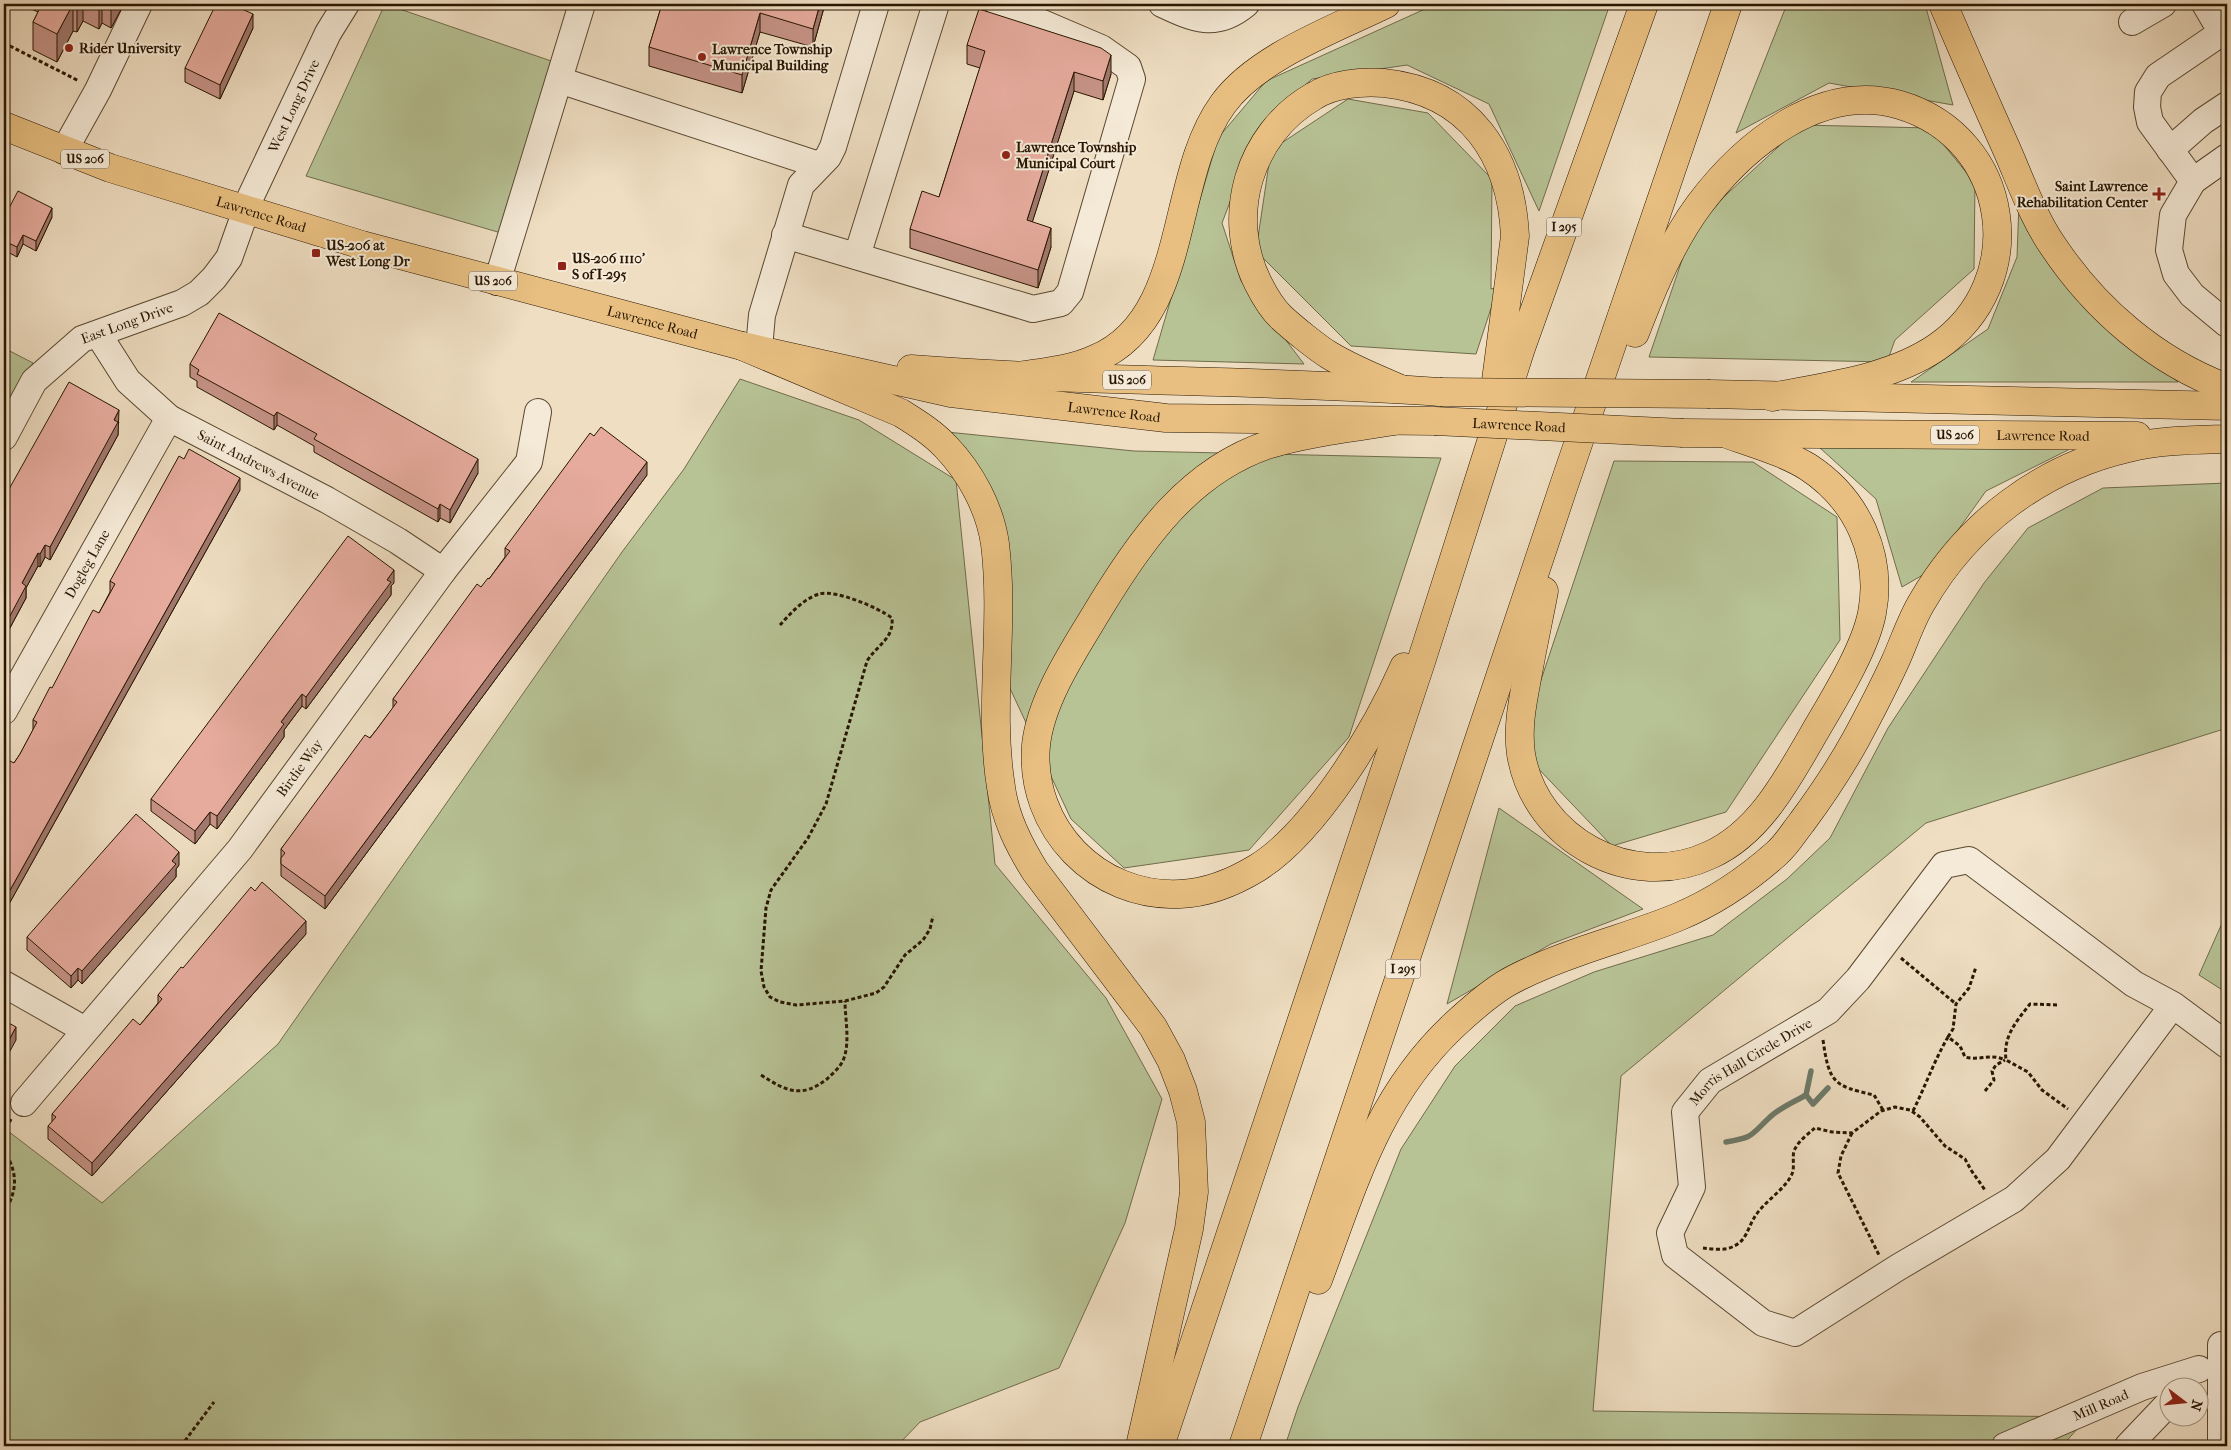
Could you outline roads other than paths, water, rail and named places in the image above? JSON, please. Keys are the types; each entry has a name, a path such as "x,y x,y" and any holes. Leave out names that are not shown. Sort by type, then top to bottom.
{"main road":[{"path":"1018,376 1072,367 1097,358 1120,344 1137,329 1151,309 1162,287 1197,152 1209,125 1224,102 1244,80 1267,62 1386,4"},
{"name":"I 295","path":"1160,1446 1420,665 1521,348 1644,4"},
{"name":"I 295","path":"1243,1446 1562,491 1592,407 1712,46 1728,4"},
{"path":"1943,4 2033,211 2052,245 2078,281 2109,313 2138,338 2175,363 2227,388"},
{"path":"1401,389 1349,367 1328,355 1281,317 1265,296 1253,273 1245,246 1242,215 1246,186 1252,168 1263,146 1279,124 1299,105 1315,95 1343,86 1372,82 1400,85 1426,93 1450,105 1469,120 1485,138 1500,162 1510,192 1514,212 1515,236 1489,451"},
{"path":"1592,407 1628,350 1650,293 1678,238 1699,206 1723,176 1747,154 1783,127 1806,113 1824,106 1848,101 1873,101 1899,105 1923,114 1945,128 1962,144 1979,167 1990,190 1996,215 1998,241 1994,269 1986,291 1964,324 1938,346 1915,360 1864,377 1772,397"},
{"name":"Lawrence Road","path":"4,126 64,151 145,180 362,245 751,347 951,393 1157,417 1435,421 1727,434 2227,438"},
{"path":"751,347 901,413 925,428 946,447 964,468 977,490 987,513 995,543 997,574 997,759 1001,789 1008,816 1019,844 1035,871 1153,1027 1171,1060 1183,1091 1190,1122 1194,1155 1194,1192 1189,1229 1140,1446"},
{"name":"Lawrence Road","path":"815,362 1018,376 1117,380 1200,380 1440,392 1710,394 1772,397 2227,406"},
{"path":"1394,421 1287,440 1245,454 1213,472 1194,486 1158,523 1108,593 1082,636 1050,697 1040,725 1036,760 1037,781 1048,815 1067,845 1087,865 1111,880 1137,890 1166,894 1187,894 1213,888 1239,878 1270,858 1312,816 1363,744 1395,686 1464,525"},
{"path":"1562,491 1519,729 1521,755 1528,780 1538,801 1553,822 1570,838 1592,852 1614,861 1639,866 1662,867 1688,863 1710,855 1731,844 1750,827 1771,802 1818,726 1864,639 1872,615 1874,591 1873,565 1868,542 1858,520 1845,500 1807,466 1784,455 1727,434"},
{"path":"1252,1446 1366,1150 1397,1094 1435,1043 1468,1012 1504,985 1580,951 1679,917 1718,897 1754,872 1781,849 1845,759 1878,698 1921,604 1936,580 1966,542 1993,515 2024,492 2057,473 2093,458 2130,447 2227,438"}],"street":[{"path":"64,151 98,90 139,4"},
{"name":"West Long Drive","path":"246,210 328,33 346,4"},
{"path":"498,282 582,4"},
{"path":"751,347 801,185 828,157 833,147 876,4"},
{"path":"857,256 936,4"},
{"path":"785,235 1033,309 1061,303 1070,292 1132,80 1128,67 1101,48 998,4"},
{"path":"1162,4 1202,20 1219,19 1235,13 1246,4"},
{"path":"2132,22 2163,4"},
{"path":"2193,181 2150,122 2147,107 2148,92 2158,76 2225,31 2205,4"},
{"path":"558,80 819,165"},
{"path":"2170,150 2202,121 2227,105"},
{"path":"2227,157 2193,181 2173,215 2169,250 2176,274 2192,295 2227,324"},
{"name":"East Long Drive","path":"4,438 34,381 82,339 182,303 199,293 214,278 229,258 246,210"},
{"name":"Saint Andrews Avenue","path":"98,334 128,381 169,418 327,500 398,541 444,571"},
{"name":"Birdie Way","path":"24,1103 240,849 444,571 529,462 538,412"},
{"name":"Dogleg Lane","path":"4,711 169,418"},
{"name":"Morris Hall Circle Drive","path":"2173,1006 2058,1159 2014,1199 1896,1268 1795,1333 1763,1323 1676,1255 1670,1232 1692,1187 1685,1112 1710,1081 1828,1011 1858,979 1944,865 1968,860 2134,984 2173,1006 2227,1045"},
{"path":"4,984 85,1030"},
{"path":"2191,1378 2224,1341"},
{"path":"2221,1446 2224,1341"},
{"name":"Mill Road","path":"2005,1446 2142,1387 2158,1384"},
{"path":"2128,1446 2158,1414"}],"waterway":[{"path":"1726,1142 1751,1135 1777,1111 1806,1095 1811,1071"},
{"path":"1806,1095 1813,1104 1828,1088"}],"place":[{"name":"Rider University","path":"69,48"},
{"name":"Lawrence Township Municipal Building","path":"702,57"},
{"name":"Lawrence Township Municipal Court","path":"1006,155"},
{"name":"Saint Lawrence Rehabilitation Center","path":"2159,194"},
{"name":"US-206 at West Long Dr","path":"316,253"},
{"name":"US-206 1110' S of I-295","path":"562,266"}]}
